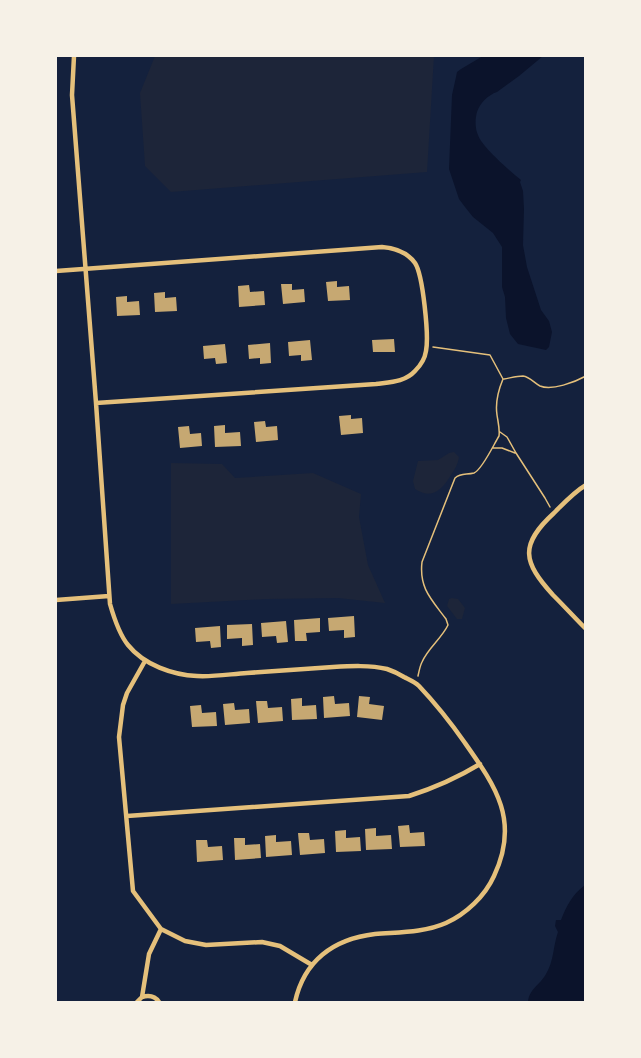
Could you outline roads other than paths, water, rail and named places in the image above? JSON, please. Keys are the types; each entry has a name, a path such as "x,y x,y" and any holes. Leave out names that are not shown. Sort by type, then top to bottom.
{"street":[{"path":"74,56 72,95 110,596 113,614 128,646 145,661 168,671 197,676 351,666 388,669 415,682 432,699 480,764 499,797 503,813 505,830 499,865 492,881 481,896 460,915 442,924 417,931 352,938 332,947 312,965 304,977 296,1002"},
{"path":"56,271 382,247 398,250 412,259 420,272 427,347 416,371 409,376 396,381 364,385 96,403"},
{"path":"585,485 544,522 530,545 531,567 539,580 585,629"},
{"path":"56,600 110,596"},
{"path":"145,661 127,693 119,737 133,891 161,930 185,941 206,945 262,942 280,946 312,965"},
{"path":"127,816 409,796 431,789 480,764"},
{"path":"142,997 149,954 161,930"},
{"path":"137,1002 149,995 159,1002"}]}
